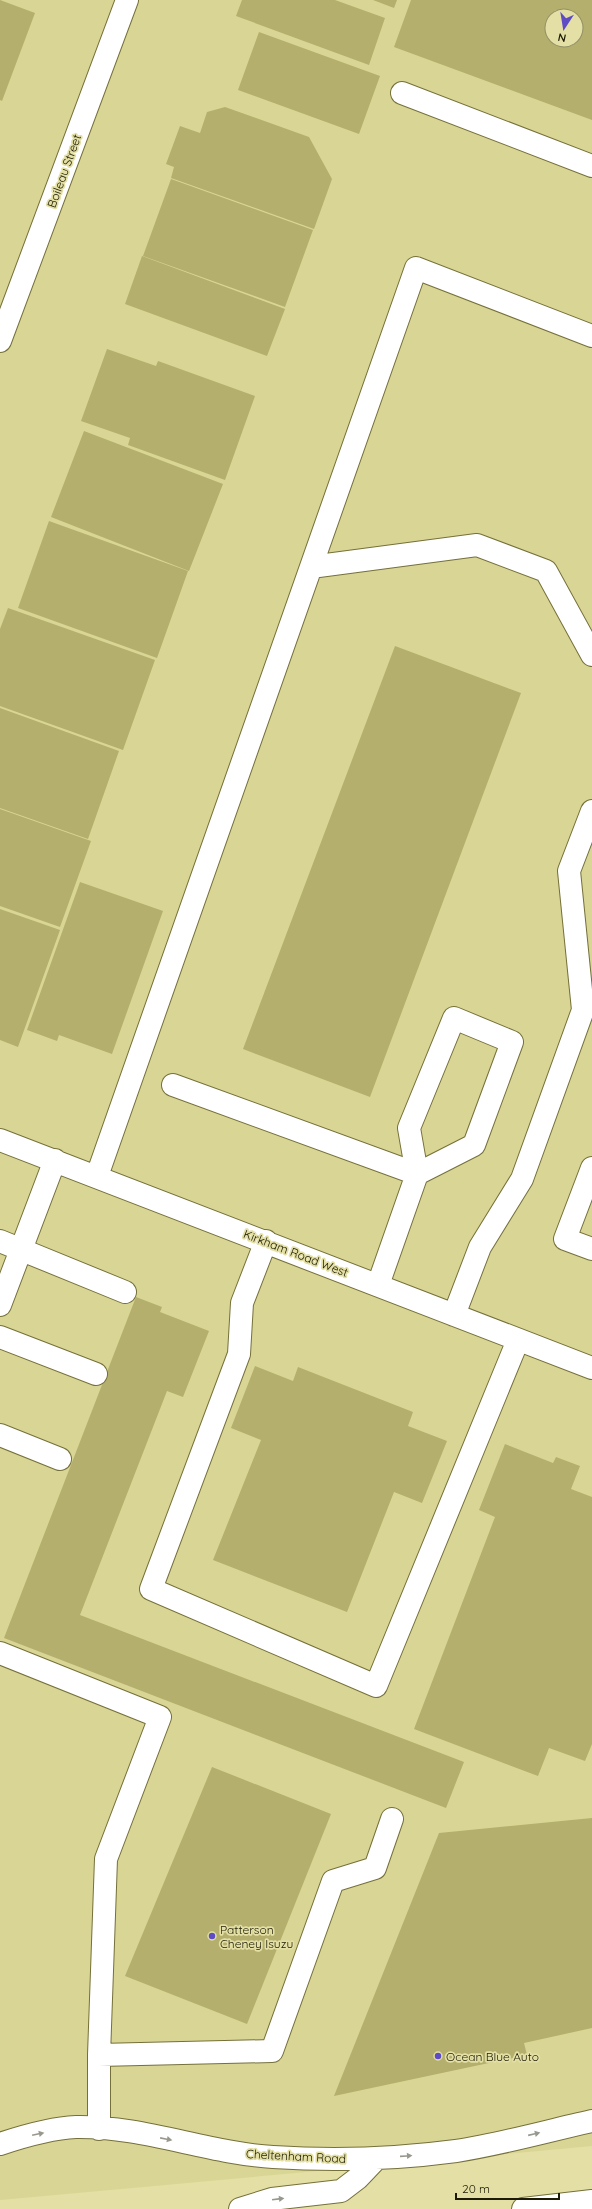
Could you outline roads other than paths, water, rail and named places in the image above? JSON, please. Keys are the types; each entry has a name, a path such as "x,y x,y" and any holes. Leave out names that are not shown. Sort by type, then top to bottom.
{"street":[{"name":"Boileau Street","path":"0,341 127,0"},
{"path":"402,93 592,166"},
{"path":"97,1176 416,268 592,336"},
{"path":"311,567 477,545 546,571 592,655"},
{"path":"454,1315 480,1247 522,1179 583,1010 569,871 592,812"},
{"path":"173,1086 417,1174 474,1145 512,1042 454,1018 408,1128 417,1174 378,1285"},
{"name":"Kirkham Road West","path":"0,1140 266,1241 592,1368"},
{"path":"0,1305 55,1160"},
{"path":"592,1168 565,1239 592,1249"},
{"path":"0,1241 125,1292"},
{"path":"266,1241 242,1303 239,1354 151,1588 376,1686 518,1340"},
{"path":"0,1337 96,1374"},
{"path":"0,1434 60,1459"},
{"path":"0,1653 160,1717 106,1859 99,2055 99,2129"},
{"path":"99,2055 272,2051 333,1881 376,1868 392,1819"},
{"name":"Cheltenham Road","path":"0,2144 58,2129 76,2127 128,2132 253,2155 316,2159 377,2158 474,2148 592,2121"},
{"path":"240,2209 272,2200 341,2191 358,2178 377,2158"},
{"path":"523,2209 592,2201"}],"place":[{"name":"Patterson Cheney Isuzu","path":"212,1936"},
{"name":"Ocean Blue Auto","path":"438,2056"}]}
